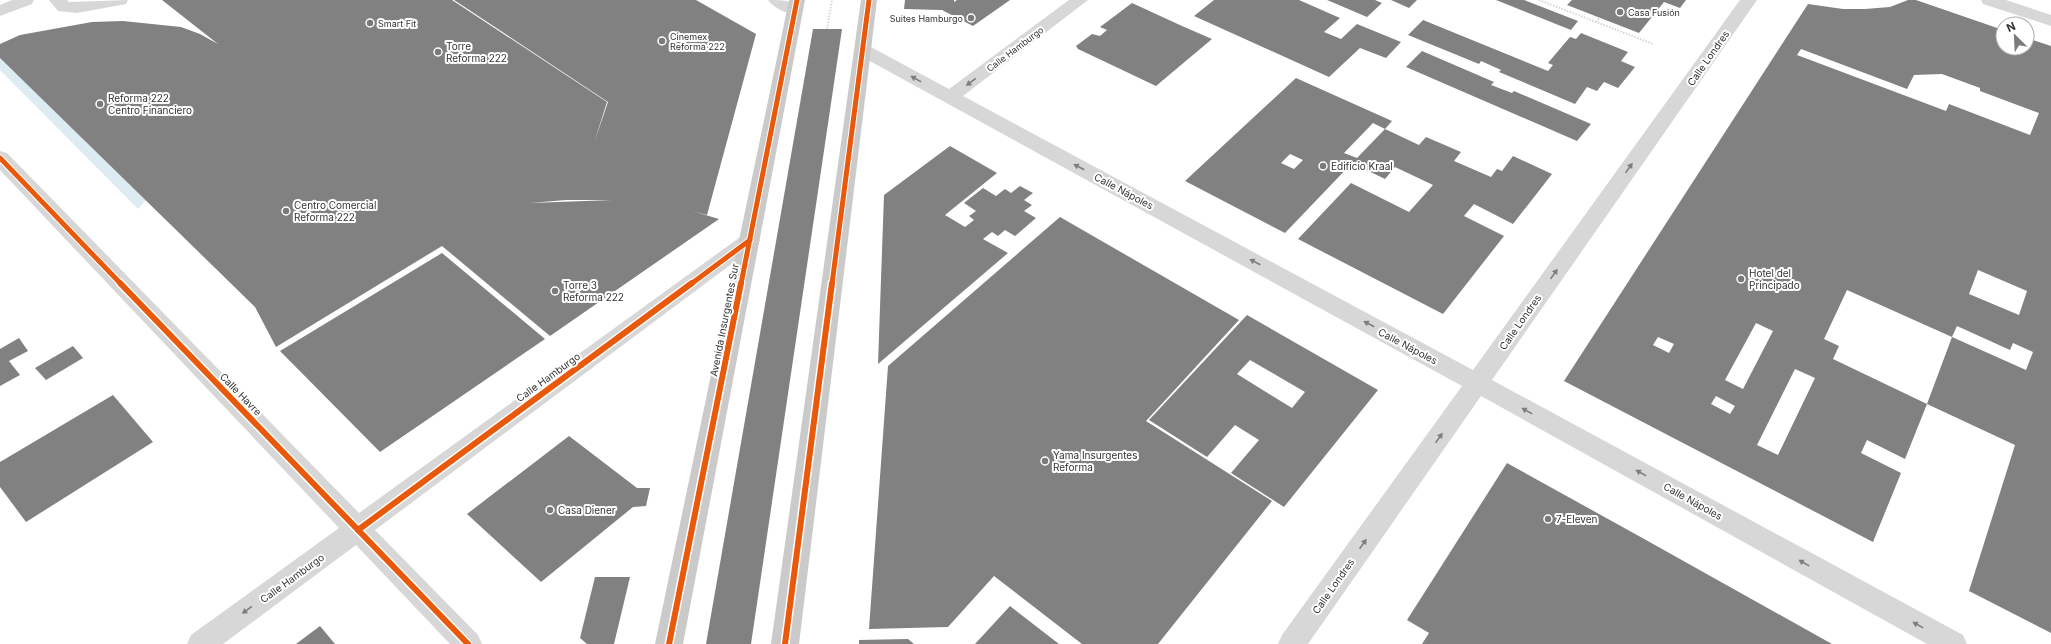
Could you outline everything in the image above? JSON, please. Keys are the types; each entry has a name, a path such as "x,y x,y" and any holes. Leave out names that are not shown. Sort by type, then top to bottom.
{"main road":[{"path":"785,644 869,0"},
{"name":"Avenida Insurgentes Sur","path":"670,644 796,5"}],"street":[{"path":"0,11 26,0"},
{"path":"57,0 64,7 77,8 120,0"},
{"path":"776,0 796,5"},
{"name":"Calle Hamburgo","path":"950,98 1080,0"},
{"name":"Calle Londres","path":"1292,644 1749,0"},
{"path":"1989,0 2051,21"},
{"name":"Calle Nápoles","path":"863,50 1477,383 1952,644"},
{"name":"Calle Havre","path":"0,158 468,644"},
{"name":"Calle Hamburgo","path":"201,644 358,530 750,240"}],"path":[{"path":"827,29 832,0"},
{"path":"1539,0 1653,44"},
{"path":"1596,22 1599,18"}],"shaded area":[{"path":"0,58 146,200 138,209 0,70"}],"building":[{"path":"162,0 452,0 607,102 594,143 608,102 454,0 696,0 756,34 707,215 692,211 719,219 550,336 442,246 276,347 255,307 0,58 0,44 20,35 92,22 123,21 181,27 200,34 218,44","holes":["566,200 612,200 530,203"]},
{"name":"Suites Hamburgo","path":"905,0 954,0 954,2 957,0 1010,0 973,26 942,10 904,9"},
{"path":"1214,0 1299,0 1340,18 1324,32 1341,39 1357,24 1401,42 1386,58 1360,48 1329,77 1194,16"},
{"path":"1327,0 1375,0 1382,3 1367,17"},
{"path":"1391,0 1417,0 1409,8"},
{"path":"1496,0 1524,0 1578,21 1571,30"},
{"name":"Casa Fusión","path":"1572,0 1686,0 1680,8 1664,2 1639,33 1567,5"},
{"path":"1908,0 1916,0 1995,27 1995,56 2035,56 2035,41 2051,46 2051,633 1969,591 2015,445 1927,404 1905,459 1867,440 1861,453 1901,473 1873,542 1564,381 1808,4 1843,9 1890,7","holes":["1801,49 1907,89 1914,75 1942,74 1980,88 1980,91 2039,113 2030,135 1949,104 1946,111 1797,55","1978,270 2027,291 2019,315 1969,294","1847,290 1952,337 1927,404 1833,359 1839,346 1824,339","1756,323 1773,331 1743,389 1725,380","1957,326 2010,350 2013,343 2033,352 2026,370 1952,337","1658,337 1674,344 1669,353 1653,345","1795,369 1815,378 1778,455 1757,445","1716,396 1735,406 1730,414 1711,404"]},
{"path":"1132,3 1212,39 1156,86 1078,49 1076,46 1092,34 1100,36 1107,30 1100,27"},
{"path":"1423,20 1548,71 1553,65 1548,63 1570,37 1576,39 1581,33 1628,52 1621,61 1635,67 1618,88 1604,82 1597,91 1587,87 1575,104 1499,72 1501,70 1481,61 1479,64 1408,35"},
{"path":"813,29 842,29 751,644 706,644"},
{"path":"1422,51 1494,82 1491,85 1512,93 1514,91 1591,124 1577,141 1406,67"},
{"path":"1296,78 1392,121 1385,129 1419,145 1426,137 1461,152 1454,161 1491,177 1497,169 1502,171 1513,156 1552,174 1513,224 1474,204 1464,216 1504,236 1443,314 1298,239 1351,183 1409,212 1433,185 1395,167 1385,179 1352,163 1285,233 1185,181","holes":["1373,123 1385,129 1357,158 1344,153","1290,154 1303,160 1294,169 1281,163"]},
{"path":"950,146 997,173 945,215 965,227 974,220 969,216 976,211 964,203 983,188 996,196 1005,189 1011,193 1020,186 1033,193 1024,200 1032,205 1024,211 1036,218 1015,236 1005,230 998,236 992,232 983,239 1008,253 878,364 884,195"},
{"name":"Yama Insurgentes Reforma","path":"1060,217 1239,320 1146,421 1272,501 1158,644 1082,644 994,576 948,627 869,629 888,366"},
{"path":"442,253 545,339 380,452 280,351"},
{"path":"1247,315 1378,390 1284,507 1231,473 1259,440 1235,425 1207,457 1149,420","holes":["1250,360 1305,392 1292,408 1237,374"]},
{"path":"19,338 28,351 9,361 20,375 0,386 0,349"},
{"path":"73,346 83,358 46,380 35,368"},
{"path":"113,395 153,442 26,522 0,487 0,462"},
{"name":"Casa Diener","path":"569,436 637,488 650,488 646,506 633,507 541,582 467,514"},
{"path":"1507,463 1832,644 1422,644 1429,633 1407,620"},
{"path":"595,577 630,577 614,644 587,644 580,638"},
{"path":"1010,606 1059,644 975,644"},
{"path":"320,626 335,644 296,644"},
{"path":"908,639 914,644 859,644 859,640"}],"cycle path":[{"path":"669,644 797,0"},
{"path":"785,644 869,0"},
{"path":"0,158 468,644"},
{"path":"358,530 750,240"}],"place":[{"name":"Casa Fusión","path":"1620,12"},
{"name":"Suites Hamburgo","path":"971,18"},
{"name":"Smart Fit","path":"370,23"},
{"name":"Cinemex Reforma 222","path":"662,41"},
{"name":"Torre Reforma 222","path":"438,52"},
{"name":"Reforma 222 Centro Financiero","path":"100,104"},
{"name":"Edificio Kraal","path":"1323,166"},
{"name":"Centro Comercial Reforma 222","path":"286,211"},
{"name":"Hotel del Principado","path":"1741,279"},
{"name":"Torre 3 Reforma 222","path":"555,291"},
{"name":"Yama Insurgentes Reforma","path":"1045,461"},
{"name":"Casa Diener","path":"550,510"},
{"name":"7-Eleven","path":"1548,519"}]}
